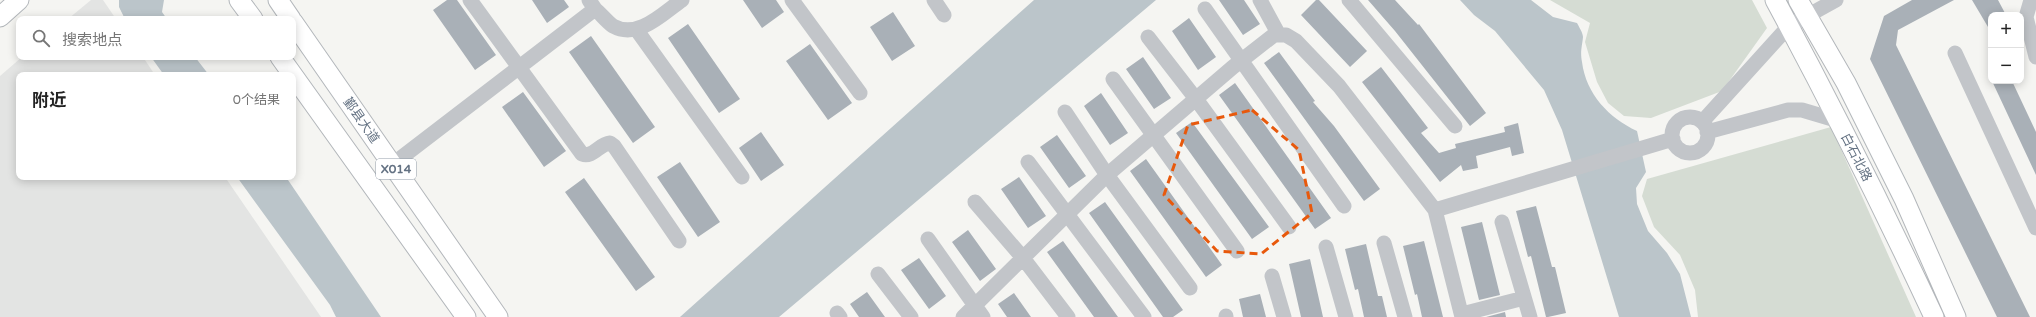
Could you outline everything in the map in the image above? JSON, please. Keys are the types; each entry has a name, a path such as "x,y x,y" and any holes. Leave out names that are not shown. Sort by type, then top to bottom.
{"main road":[{"path":"0,17 19,0"},
{"path":"239,0 251,16"},
{"path":"278,0 289,16"},
{"name":"白石北路","path":"1775,0 1883,208 1934,317"},
{"name":"白石北路","path":"1803,8 1846,83 1901,192 1956,317"},
{"name":"鄞县大道","path":"296,26 498,317"},
{"name":"X014","path":"282,60 291,72"},
{"name":"X014","path":"296,79 466,317"}],"street":[{"path":"470,0 582,154 591,154 606,144 610,143 614,146 679,241"},
{"path":"393,164 519,68 592,4 613,26 627,31 647,25 682,0"},
{"path":"792,0 860,93"},
{"path":"934,0 944,15"},
{"path":"1260,0 1279,35"},
{"path":"1349,0 1455,126"},
{"path":"1836,0 1803,8 1705,127 1706,144 1702,148 1691,153 1679,150 1673,139 1674,128 1681,120 1692,117 1705,127 1788,110 1802,110 1839,121"},
{"path":"2032,0 2026,17 2036,57"},
{"path":"1205,9 1344,206"},
{"path":"636,29 742,177"},
{"path":"963,317 979,311 1023,258 1107,175 1242,60 1274,36 1279,35 1286,35 1296,41 1339,86 1435,210 1462,315 1524,298"},
{"path":"1148,37 1196,99 1289,227"},
{"path":"1955,53 2036,228"},
{"path":"1113,79 1237,251"},
{"path":"1065,112 1107,175 1190,288"},
{"path":"1435,210 1555,176 1673,139"},
{"path":"1028,162 1144,317"},
{"path":"975,202 1023,258 1068,317"},
{"path":"1502,222 1530,317"},
{"path":"928,239 979,311"},
{"path":"1384,243 1405,317"},
{"path":"1326,247 1346,317"},
{"path":"878,274 911,317"},
{"path":"1272,276 1284,317"}],"highlighted area":[{"path":"1252,110 1299,150 1312,213 1261,254 1217,251 1164,195 1188,125"}],"shaded area":[{"path":"91,0 103,0 114,16 72,16"},
{"path":"119,0 164,0 162,12 165,16 124,16 119,7"},
{"path":"1034,0 1156,0 779,317 680,317"},
{"path":"1460,0 1531,0 1553,17 1577,23 1583,35 1581,55 1584,74 1588,84 1600,104 1608,112 1627,126 1637,131 1646,172 1636,188 1637,204 1648,231 1667,253 1680,274 1691,317 1619,317 1562,130 1544,90 1495,31 1474,15"},
{"path":"1550,0 1752,0 1767,28 1722,91 1651,118 1624,116 1608,103 1597,82 1585,42 1590,23"},
{"path":"19,60 145,60 153,72 16,72 16,180 227,180 321,317 0,317 0,76"},
{"path":"153,60 197,60 207,72 162,72"},
{"path":"1831,127 1916,317 1698,317 1695,290 1680,255 1654,227 1642,196 1647,179"},
{"path":"239,180 288,180 381,317 336,317 330,305"}],"building":[{"path":"447,0 457,0 496,55 475,70 433,10"},
{"path":"532,0 564,0 569,7 547,23"},
{"path":"743,0 776,0 784,12 762,28"},
{"path":"1219,0 1244,0 1260,24 1243,35"},
{"path":"1316,0 1319,0 1367,51 1350,67 1301,15"},
{"path":"1368,0 1395,0 1418,25 1419,24 1486,113 1470,126 1395,31"},
{"path":"1912,0 1954,0 1898,30 1896,45 2030,317 1997,317 1870,59 1884,16"},
{"path":"1972,0 1998,0 2004,12 1988,12 1988,27"},
{"path":"893,12 915,46 892,61 870,27"},
{"path":"1189,18 1216,57 1198,70 1172,31"},
{"path":"688,24 740,99 719,113 668,38"},
{"path":"591,36 655,127 633,143 569,52"},
{"path":"810,44 852,103 828,120 786,61"},
{"path":"1279,52 1315,101 1313,102 1334,126 1380,189 1364,201 1264,63"},
{"path":"1143,57 1171,98 1154,109 1126,69"},
{"path":"1381,67 1428,128 1421,133 1439,153 1456,148 1455,144 1505,132 1504,127 1518,123 1524,153 1512,156 1510,147 1476,156 1478,168 1463,171 1461,165 1440,182 1362,82"},
{"path":"1235,83 1331,218 1315,229 1219,95"},
{"path":"1993,84 2013,84 2036,132 2036,175"},
{"path":"523,92 566,151 544,167 502,107"},
{"path":"1101,93 1128,133 1110,145 1084,106"},
{"path":"1192,122 1269,227 1252,239 1176,133"},
{"path":"761,132 784,165 761,181 739,148"},
{"path":"1057,135 1086,176 1069,188 1040,147"},
{"path":"1146,159 1222,265 1206,277 1130,171"},
{"path":"680,162 720,222 698,237 657,177"},
{"path":"1019,177 1046,216 1028,228 1001,189"},
{"path":"584,178 655,277 636,291 565,192"},
{"path":"1105,202 1183,310 1173,317 1163,317 1089,213"},
{"path":"1536,206 1552,267 1555,267 1566,313 1548,317 1546,317 1531,256 1528,257 1516,211"},
{"path":"1482,222 1500,295 1479,300 1461,227"},
{"path":"968,230 996,269 980,281 952,242"},
{"path":"1063,241 1118,317 1094,317 1047,252"},
{"path":"1424,241 1443,317 1422,317 1417,294 1415,295 1403,246"},
{"path":"1366,244 1378,296 1382,296 1387,317 1364,317 1358,289 1355,290 1345,249"},
{"path":"919,258 946,296 929,309 901,270"},
{"path":"1310,259 1323,317 1301,317 1289,264"},
{"path":"867,292 885,317 859,317 850,304"},
{"path":"1014,293 1031,317 1007,317 998,304"},
{"path":"1260,294 1266,317 1243,317 1239,299"},
{"path":"1505,312 1506,317 1486,317"}]}
